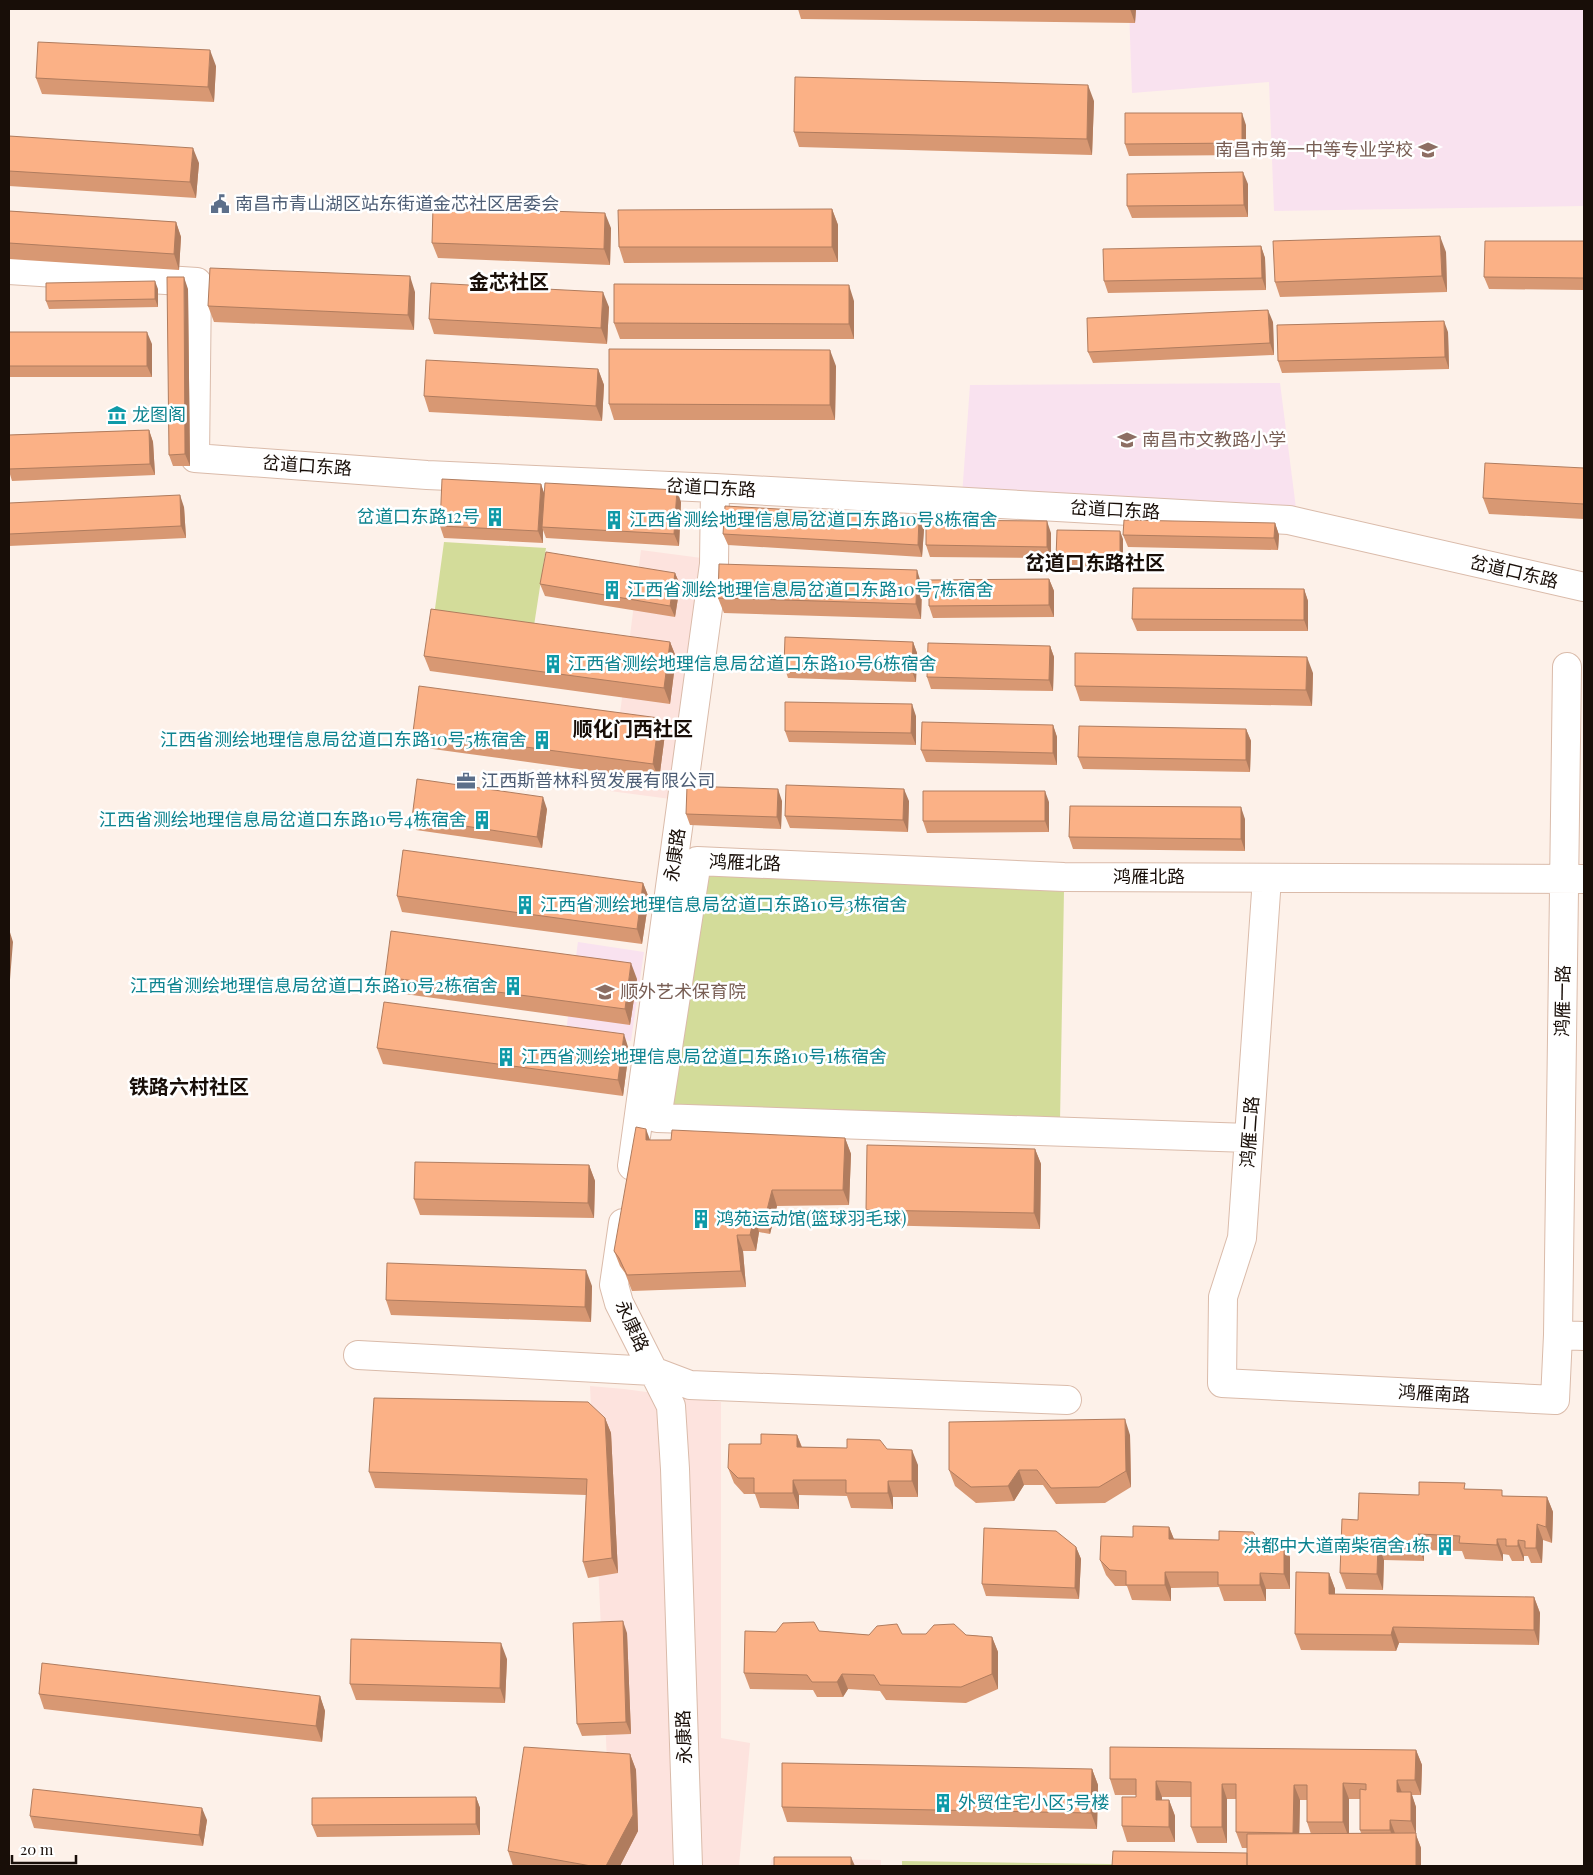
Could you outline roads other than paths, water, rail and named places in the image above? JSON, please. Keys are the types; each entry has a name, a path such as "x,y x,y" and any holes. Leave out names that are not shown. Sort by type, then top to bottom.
{"street":[{"name":"岔道口东路","path":"9,270 197,282 195,458 427,475 715,488 1289,520 1584,587"},
{"name":"永康路","path":"688,1866 676,1479 671,1406 619,1303 614,1285 714,564 715,488"},
{"name":"鸿雁一路","path":"1567,667 1574,879 1571,1336"},
{"name":"鸿雁北路","path":"1249,1138 657,1118 697,861 1064,877 1574,879"},
{"name":"鸿雁二路","path":"1222,1383 1223,1297 1242,1238 1267,878"},
{"name":"鸿雁南路","path":"1222,1383 1555,1400 1571,1336"},
{"path":"358,1356 653,1370 690,1385 1067,1400"}],"place":[{"name":"南昌市第一中等专业学校","path":"1428,150"},
{"name":"南昌市青山湖区站东街道金芯社区居委会","path":"220,204"},
{"name":"龙图阁","path":"117,415"},
{"name":"南昌市文教路小学","path":"1127,440"},
{"name":"岔道口东路12号","path":"495,517"},
{"name":"江西省测绘地理信息局岔道口东路10号8栋宿舍","path":"614,520"},
{"name":"江西省测绘地理信息局岔道口东路10号7栋宿舍","path":"612,590"},
{"name":"江西省测绘地理信息局岔道口东路10号6栋宿舍","path":"553,664"},
{"name":"江西省测绘地理信息局岔道口东路10号5栋宿舍","path":"542,740"},
{"name":"江西斯普林科贸发展有限公司","path":"466,781"},
{"name":"江西省测绘地理信息局岔道口东路10号4栋宿舍","path":"482,820"},
{"name":"江西省测绘地理信息局岔道口东路10号3栋宿舍","path":"525,905"},
{"name":"江西省测绘地理信息局岔道口东路10号2栋宿舍","path":"513,986"},
{"name":"顺外艺术保育院","path":"605,992"},
{"name":"江西省测绘地理信息局岔道口东路10号1栋宿舍","path":"506,1057"},
{"name":"鸿苑运动馆(篮球羽毛球)","path":"701,1219"},
{"name":"洪都中大道南柴宿舍1栋","path":"1445,1546"},
{"name":"外贸住宅小区5号楼","path":"943,1803"}],"district":[{"name":"金芯社区","path":"509,282"},
{"name":"岔道口东路社区","path":"1095,563"},
{"name":"顺化门西社区","path":"633,729"},
{"name":"铁路六村社区","path":"189,1087"}]}
